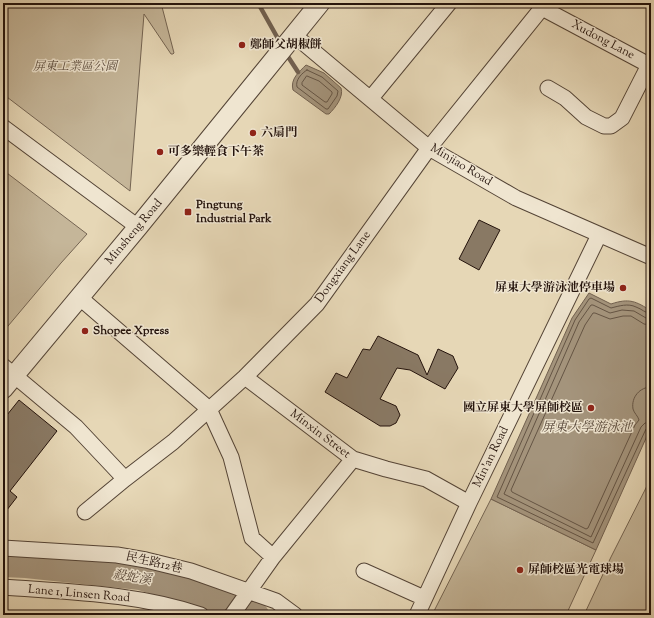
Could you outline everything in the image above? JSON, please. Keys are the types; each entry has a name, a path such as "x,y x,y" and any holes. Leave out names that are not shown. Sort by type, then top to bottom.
{"street":[{"path":"294,35 320,3"},
{"path":"371,98 449,3"},
{"name":"Xudong Lane","path":"429,148 544,5 649,65 622,118 611,126 604,126 586,117 565,98 548,88"},
{"name":"Minsheng Road","path":"7,377 79,297 138,227 294,35"},
{"name":"Minjiao Road","path":"294,35 429,148 516,198 651,258"},
{"path":"3,127 138,227"},
{"name":"Dongxiang Lane","path":"245,377 317,304 429,148"},
{"name":"Min'an Road","path":"417,615 469,503 599,235"},
{"path":"79,297 209,409 231,457 252,538 273,557"},
{"path":"7,377 76,427 125,479"},
{"path":"85,512 173,442 245,377"},
{"name":"Minxin Street","path":"245,377 353,459 426,479 469,503"},
{"path":"232,615 273,557 353,459"},
{"name":"民生路12巷","path":"3,548 117,555 146,560 191,571 276,601 295,615"},
{"path":"364,571 424,598"},
{"name":"Lane 1, Linsen Road","path":"3,587 105,594 201,615"}],"green space":[{"name":"屏東工業區公園","path":"3,3 161,3 174,53 171,54 144,14 130,191 3,94"},
{"path":"3,170 87,234 3,332"},
{"path":"651,478 651,615 584,615 611,557"},
{"name":"屏師校區光電球場","path":"491,499 596,550 566,615 432,615"}],"water":[{"path":"306,65 324,73 341,88 342,91 340,99 329,114 326,114 293,90 292,86 294,79"},
{"name":"屏東大學游泳池","path":"589,293 611,304 628,301 641,305 651,311 651,398 648,406 651,407 651,427 596,550 491,499 572,318"}],"building":[{"path":"479,220 500,230 479,270 459,259"},
{"path":"378,336 418,355 427,375 438,349 453,356 458,368 445,389 410,370 397,368 380,399 396,406 400,415 396,423 390,426 380,426 325,392 336,373 347,378 363,349 370,350"},
{"path":"19,400 57,431 10,491 17,497 3,515 3,420"}],"waterway":[{"path":"258,3 281,44"},
{"path":"285,52 298,72"},
{"name":"殺蛇溪","path":"3,564 140,577 241,607 256,615"}],"place":[{"name":"鄭師父胡椒餅","path":"242,45"},
{"name":"六扇門","path":"253,133"},
{"name":"可多樂輕食下午茶","path":"160,152"},
{"name":"Pingtung Industrial Park","path":"188,212"},
{"name":"屏東大學游泳池停車場","path":"623,288"},
{"name":"Shopee Xpress","path":"85,331"},
{"name":"國立屏東大學屏師校區","path":"591,408"},
{"name":"屏師校區光電球場","path":"520,570"}]}
